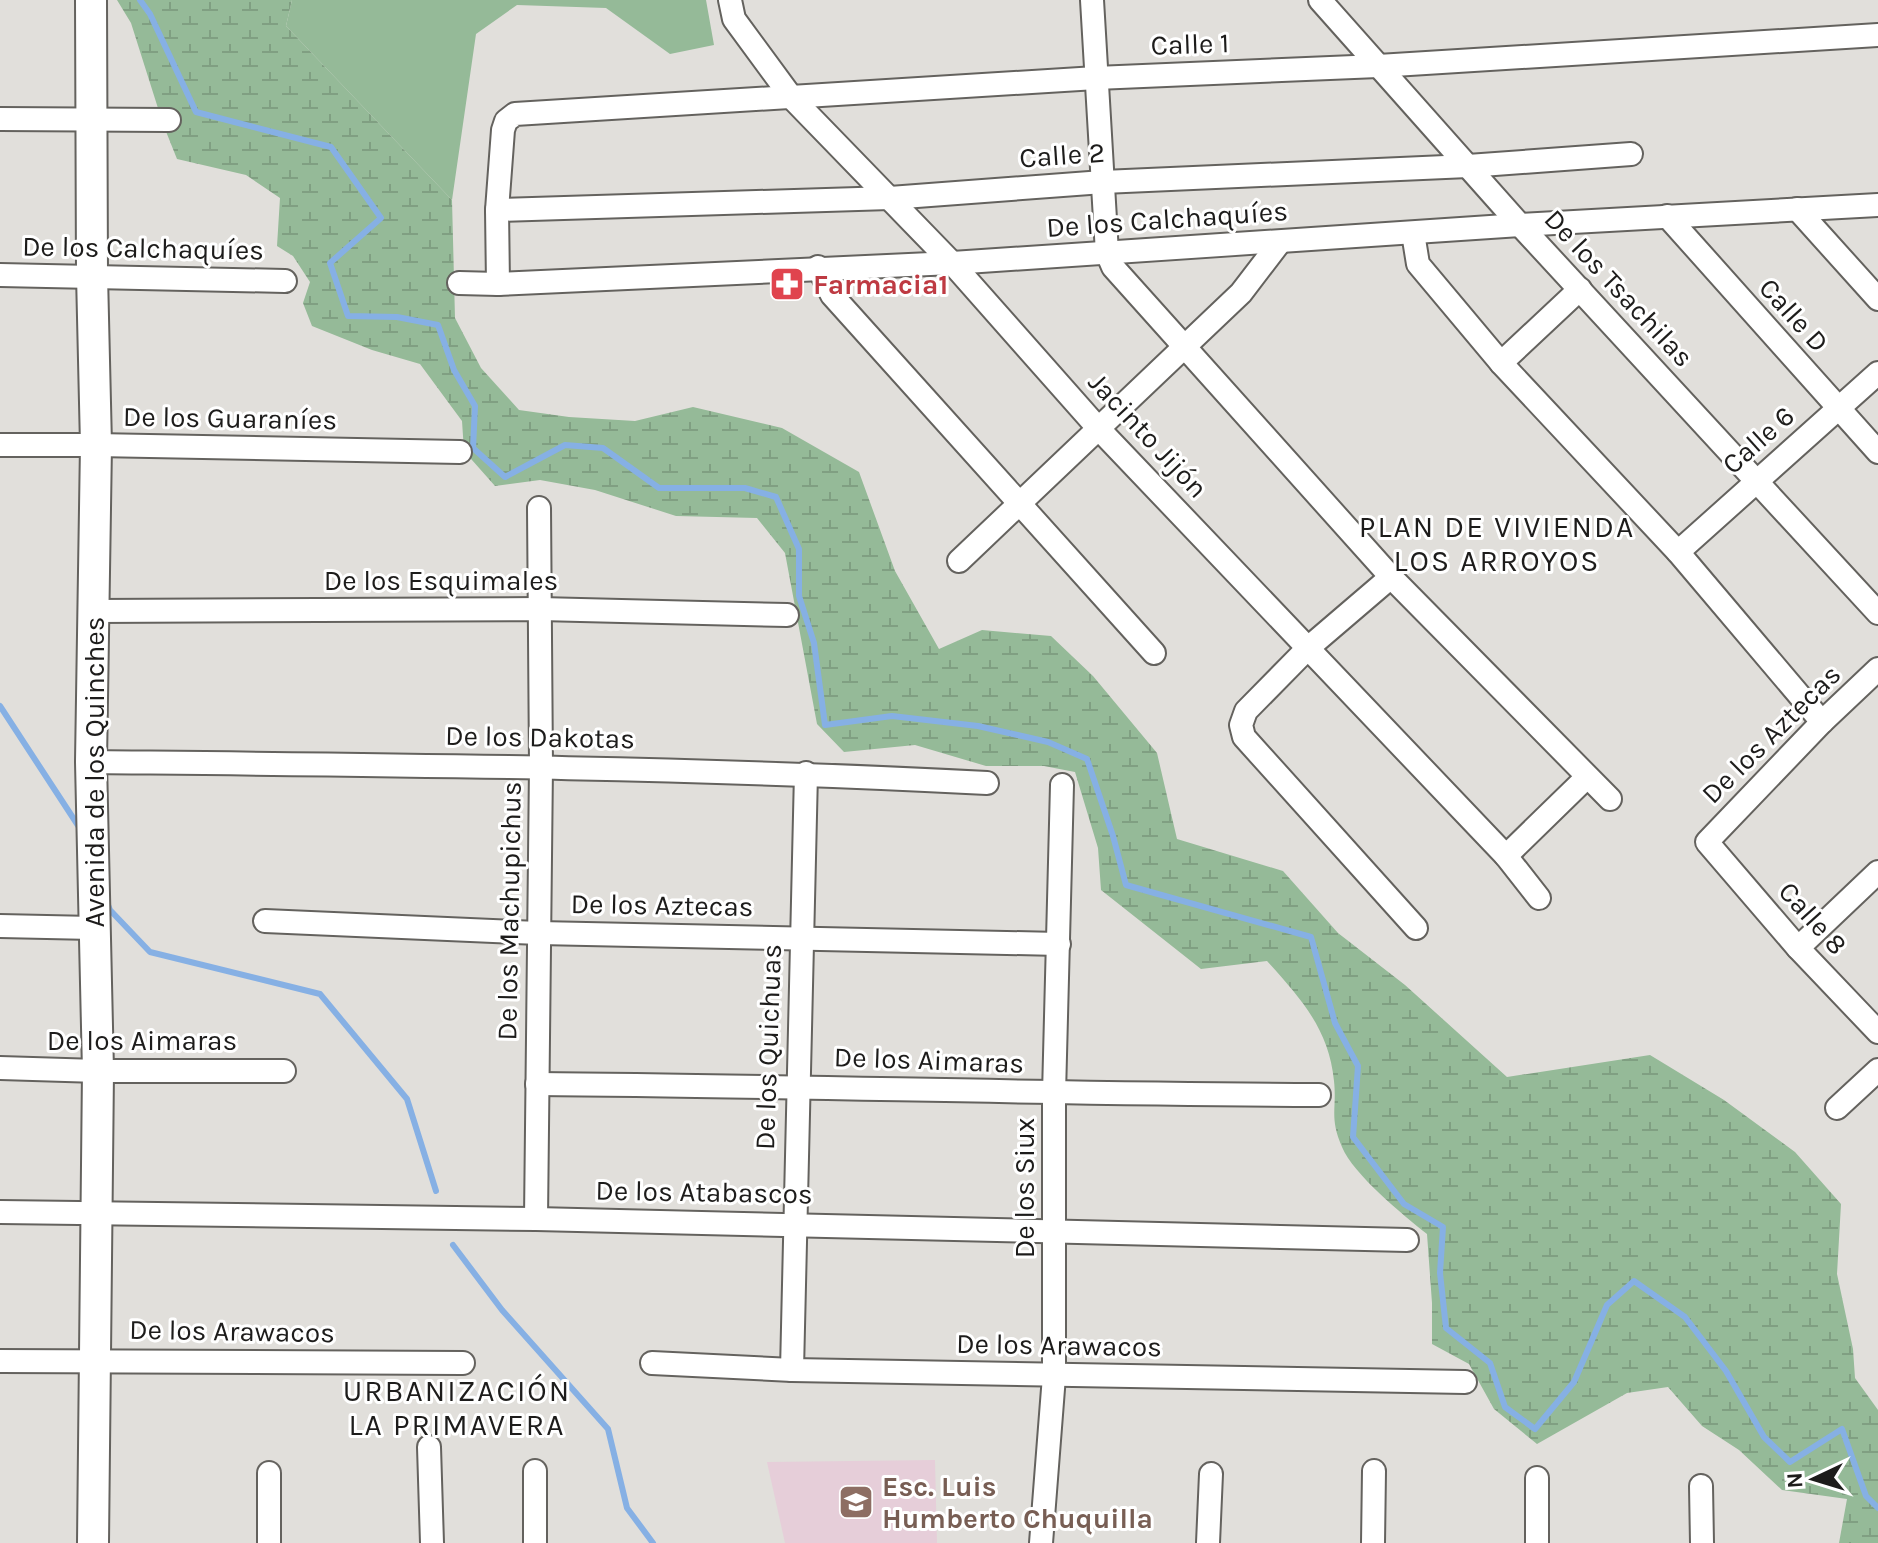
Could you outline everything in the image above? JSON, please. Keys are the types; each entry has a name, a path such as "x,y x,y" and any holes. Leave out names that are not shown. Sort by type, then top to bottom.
{"street":[{"name":"Avenida de los Quinches","path":"91,0 96,445 91,795 98,1071 93,1543"},
{"name":"Jacinto Jijón","path":"730,0 734,19 792,98 952,263 1098,428 1506,856 1539,898"},
{"path":"1092,0 1107,253 1113,267 1391,577 1610,799"},
{"name":"De los Tsachilas","path":"1320,0 1520,225 1878,613"},
{"name":"Calle 1","path":"497,210 503,130 506,121 515,114 1878,35"},
{"path":"0,119 169,120"},
{"name":"Calle 2","path":"497,210 890,198 1103,182 1468,166 1631,154"},
{"name":"De los Calchaquíes","path":"459,283 498,284 952,263 1520,225 1878,205"},
{"path":"1797,209 1878,299"},
{"path":"497,210 498,284"},
{"name":"Calle D","path":"1667,216 1878,452"},
{"path":"1413,233 1418,264 1501,363 1678,552 1822,722"},
{"path":"959,561 1241,293 1280,242"},
{"path":"818,267 832,295 1154,653"},
{"name":"De los Calchaquíes","path":"0,275 285,281"},
{"path":"1501,363 1580,289"},
{"name":"Calle 6","path":"1678,552 1878,373"},
{"name":"De los Guaraníes","path":"0,445 460,452"},
{"name":"De los Machupichus","path":"536,1219 541,766 539,508"},
{"path":"1391,577 1308,648 1246,711 1241,725 1244,737 1416,928"},
{"name":"De los Esquimales","path":"95,611 540,609 787,615"},
{"name":"De los Aztecas","path":"1707,842 1822,722 1878,669"},
{"name":"De los Dakotas","path":"91,762 541,766 806,773 987,783"},
{"name":"De los Quichuas","path":"792,1370 806,773"},
{"path":"1506,856 1587,777"},
{"name":"De los Siux","path":"1041,1543 1054,1376 1054,1094 1062,785"},
{"name":"Calle 8","path":"1707,842 1798,948 1878,1032"},
{"path":"1798,948 1878,872"},
{"name":"De los Aztecas","path":"265,921 539,933 1059,944"},
{"path":"0,926 93,928"},
{"name":"De los Aimaras","path":"0,1068 284,1071"},
{"path":"1837,1108 1878,1070"},
{"name":"De los Aimaras","path":"537,1084 797,1086 1054,1094 1319,1095"},
{"name":"De los Atabascos","path":"0,1212 794,1224 1407,1240"},
{"name":"De los Arawacos","path":"0,1361 463,1363"},
{"name":"De los Arawacos","path":"652,1363 792,1370 1465,1382"},
{"path":"429,1447 432,1543"},
{"path":"535,1471 535,1543"},
{"path":"1373,1543 1374,1471"},
{"path":"269,1473 269,1543"},
{"path":"1208,1543 1211,1474"},
{"path":"1537,1478 1537,1543"},
{"path":"1701,1486 1702,1543"}],"shaded area":[{"name":"Esc. Luis Humberto Chuquilla","path":"935,1460 937,1543 785,1543 767,1462"}],"green space":[{"path":"117,0 292,0 286,26 452,200 455,318 481,368 519,410 635,421 693,407 782,428 859,472 895,571 939,649 982,630 1051,636 1093,676 1157,753 1177,839 1283,871 1338,933 1405,985 1507,1077 1650,1055 1724,1100 1795,1152 1841,1204 1837,1274 1853,1349 1855,1378 1878,1410 1878,1543 1839,1543 1847,1499 1782,1490 1739,1450 1702,1426 1668,1387 1627,1393 1537,1444 1494,1409 1469,1364 1432,1344 1427,1234 1380,1194 1348,1158 1336,1128 1331,1062 1320,1030 1302,1002 1267,961 1201,969 1101,890 1098,848 1075,772 1044,766 986,766 915,745 844,752 817,724 785,553 757,518 676,516 595,490 540,480 495,486 464,451 462,421 420,364 372,350 312,326 303,303 310,282 293,256 277,246 280,198 246,175 177,159 131,23"},
{"path":"292,0 706,0 714,45 670,54 606,8 517,5 476,34 452,200 286,26"}],"waterway":[{"path":"140,0 150,14 196,112 331,147 381,218 330,263 348,316 397,317 438,325 454,370 475,406 473,448 505,477 565,445 603,448 659,488 745,488 776,497 799,549 799,596 814,643 825,725 892,716 978,726 1048,742 1087,759 1126,885 1311,937 1335,1023 1358,1066 1353,1137 1404,1204 1443,1227 1440,1273 1446,1328 1490,1363 1505,1407 1535,1429 1574,1382 1607,1305 1634,1281 1685,1317 1726,1371 1764,1437 1790,1462 1842,1429 1866,1496 1878,1508"},
{"path":"0,706 81,830"},
{"path":"108,905 150,952 320,994 407,1099 436,1191"},
{"path":"453,1245 502,1310 608,1429 627,1508 653,1543"}],"place":[{"name":"Farmacia1","path":"787,284"},
{"name":"Esc. Luis Humberto Chuquilla","path":"856,1502"}],"district":[{"name":"PLAN DE VIVIENDA LOS ARROYOS","path":"1497,544"},
{"name":"URBANIZACIÓN LA PRIMAVERA","path":"457,1408"}]}
